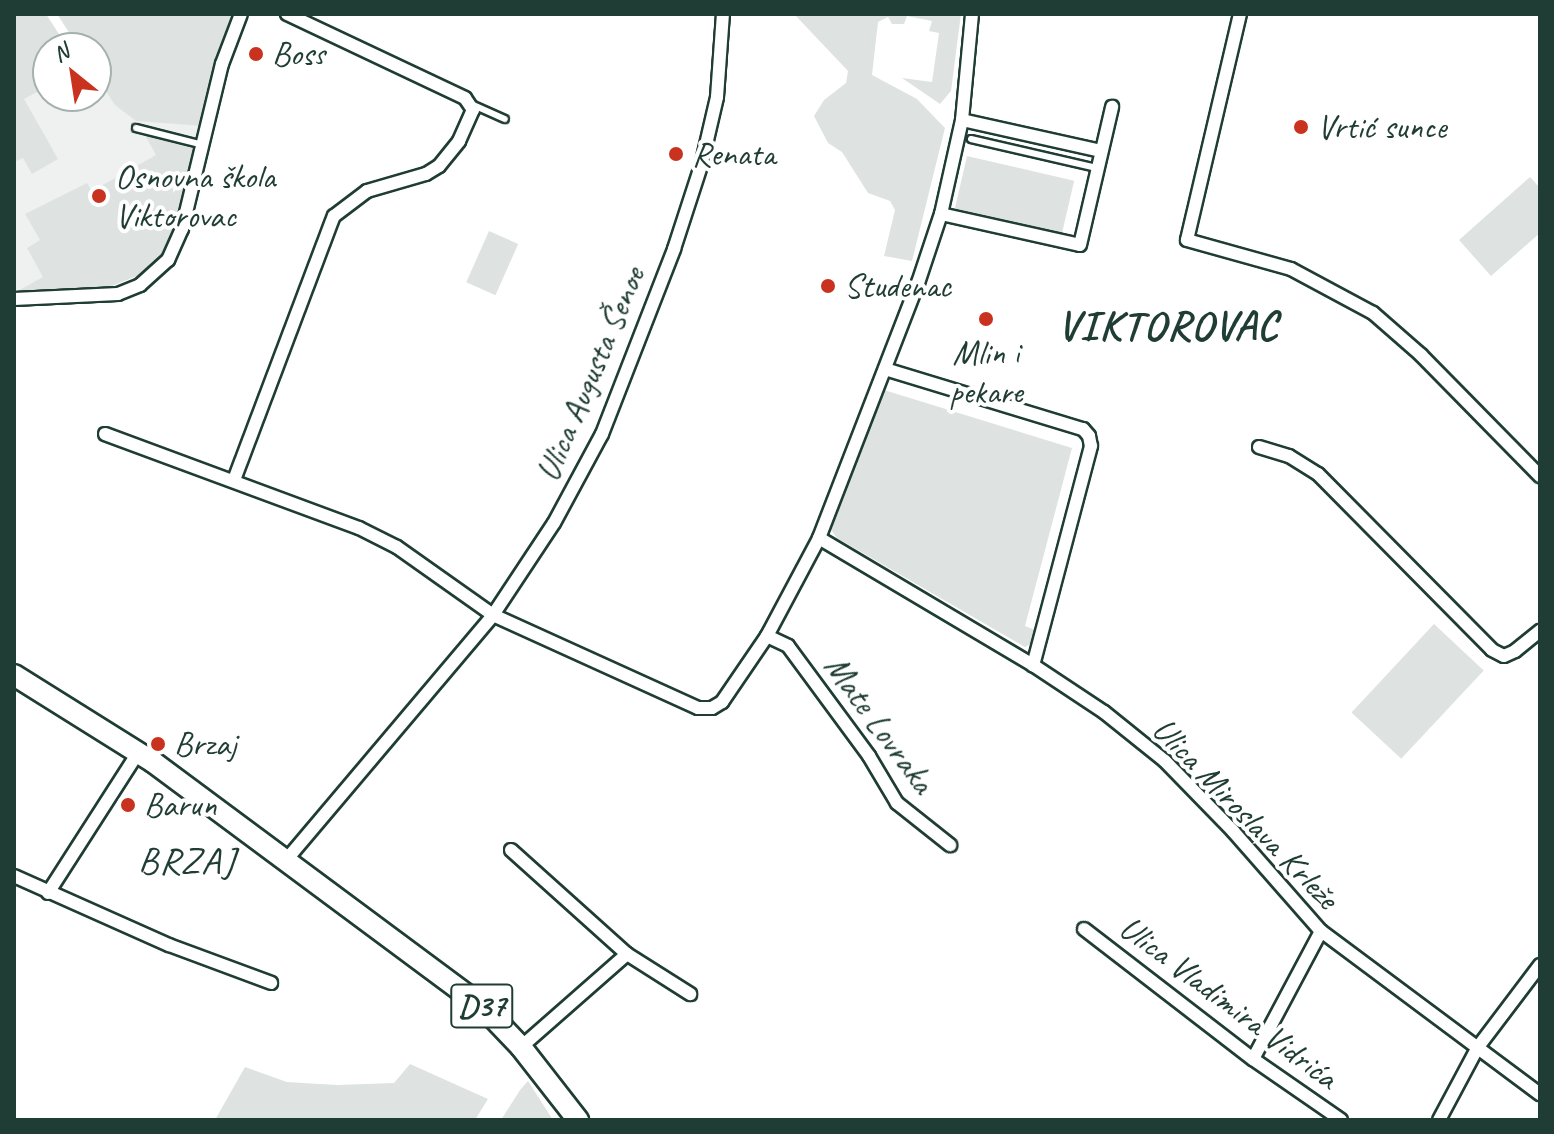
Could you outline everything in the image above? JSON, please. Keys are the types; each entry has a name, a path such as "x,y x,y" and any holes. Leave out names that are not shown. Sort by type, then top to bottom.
{"main road":[{"name":"D37","path":"14,675 138,753 287,859 483,1007 521,1047 578,1120"}],"street":[{"path":"14,299 118,294 140,285 157,272 177,244 204,146 222,64 241,14"},
{"path":"234,480 334,216 367,191 426,174 439,166 449,157 472,117 471,104 457,94 287,14"},
{"name":"Ulica Augusta Šenoe","path":"287,859 493,615 554,523 602,434 674,249 701,166 717,97 723,14"},
{"path":"105,434 359,528 397,547 493,615 698,708 712,708 722,702 767,636 819,538 885,369 941,214 962,120 972,14"},
{"path":"1240,14 1187,240 1291,269 1373,313 1421,355 1540,476"},
{"path":"941,214 1080,245 1112,107"},
{"path":"962,120 1101,151"},
{"path":"885,369 1083,429 1089,436 1091,446 1033,665"},
{"path":"1259,447 1289,456 1318,474 1477,637 1504,656 1528,644 1540,631"},
{"name":"Ulica Miroslava Krleže","path":"819,538 1033,665 1104,712 1165,761 1233,831 1321,931 1540,1094"},
{"name":"Mate Lovraka","path":"767,636 788,646 869,756 897,803 950,845"},
{"path":"48,893 138,753"},
{"path":"511,850 627,954 690,994"},
{"path":"14,876 48,893 271,983"},
{"name":"Ulica Vladimira Vidrića","path":"1084,929 1253,1059 1341,1120"},
{"path":"1253,1059 1321,931"},
{"path":"521,1047 627,954"},
{"path":"1439,1120 1478,1047 1540,965"}],"lane":[{"path":"471,104 480,105 505,119"},
{"path":"136,128 204,146"},
{"path":"971,139 1097,168"}],"shaded area":[{"path":"14,14 46,14 58,32 32,32 32,95 24,99 58,159 32,174 23,158 14,162"},
{"path":"57,14 232,14 214,70 203,126 136,121 112,101 112,32 69,32"},
{"path":"794,14 961,14 951,91 940,104 902,78 932,82 939,33 929,31 932,21 907,16 904,24 892,24 888,17 878,22 872,75 917,99 945,128 912,261 884,256 895,210 890,201 868,193 842,152 828,143 814,116 824,100 846,83 848,71"},
{"name":"Osnovna škola Viktorovac","path":"32,57 32,112 112,112 112,101 114,104 203,126 177,225 160,258 139,275 107,288 16,292 14,289 14,67"},
{"path":"145,135 195,149 177,225 160,258 139,275 107,288 16,292 43,277 27,248 40,240 25,214 87,183 92,191 156,155"},
{"path":"967,156 1074,181 1062,233 955,209"},
{"path":"1530,177 1540,188 1540,233 1491,276 1459,240"},
{"path":"489,231 518,244 495,295 466,282"},
{"path":"884,390 1072,448 1025,626 1035,630 1032,643 1025,647 837,538 829,527"},
{"path":"1434,624 1484,670 1401,759 1351,712"},
{"path":"410,1064 488,1099 475,1120 215,1120 245,1067 287,1082 337,1085 394,1083"},
{"path":"528,1081 553,1120 501,1120 520,1090"}],"place":[{"name":"Boss","path":"256,54"},
{"name":"Vrtić sunce","path":"1301,127"},
{"name":"Renata","path":"676,154"},
{"name":"Osnovna škola Viktorovac","path":"99,196"},
{"name":"Studenac","path":"828,286"},
{"name":"Mlin i pekare","path":"986,319"},
{"name":"Brzaj","path":"158,744"},
{"name":"Barun","path":"128,805"}],"district":[{"name":"VIKTOROVAC","path":"1168,326"},
{"name":"BRZAJ","path":"187,861"}]}
